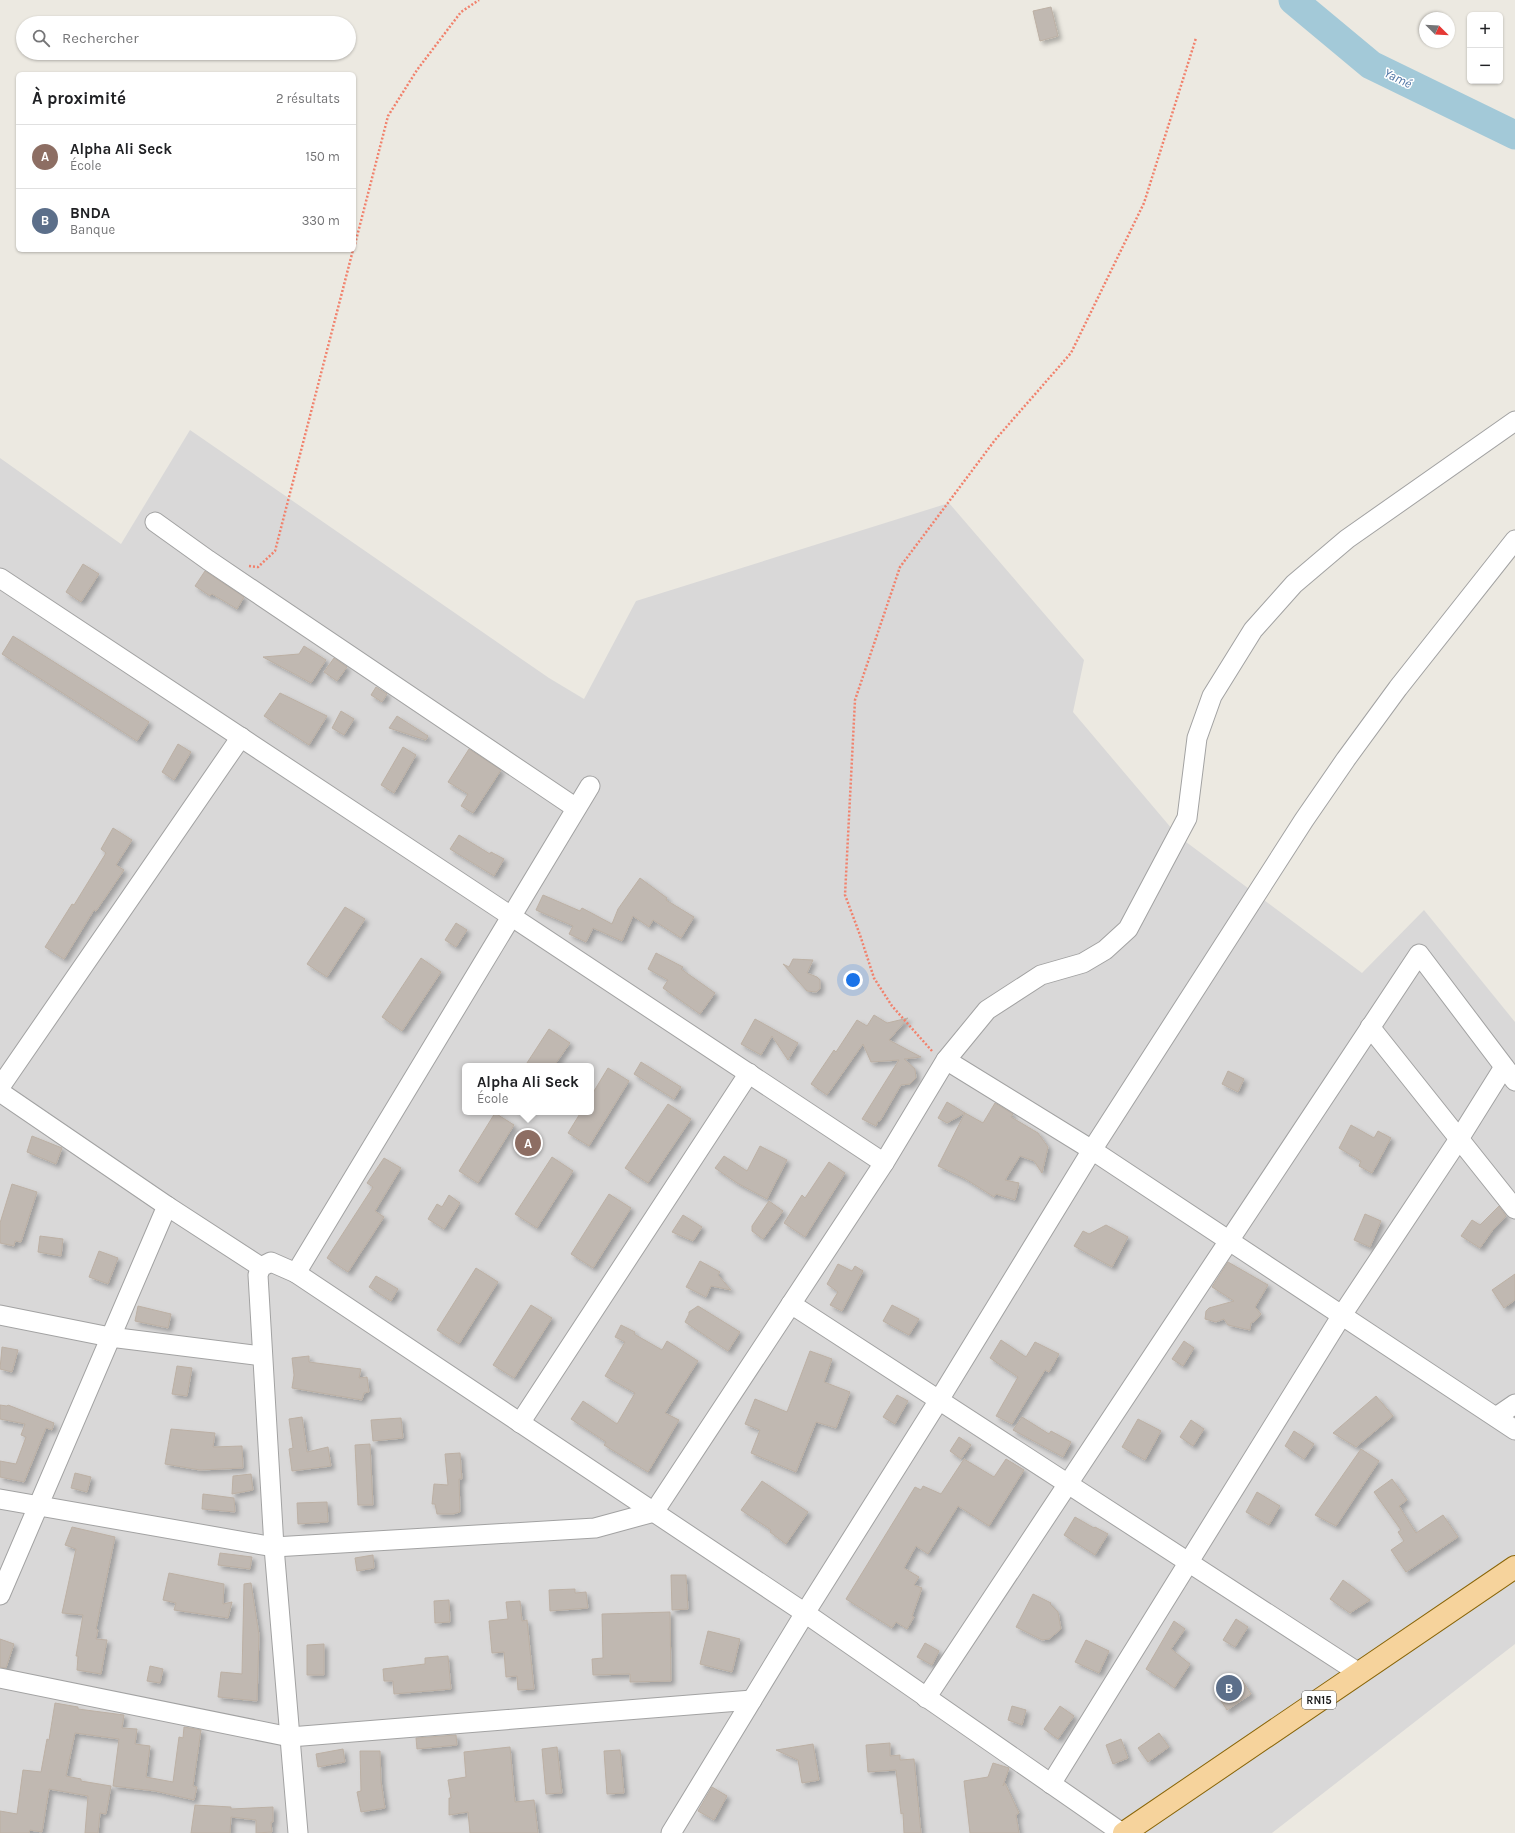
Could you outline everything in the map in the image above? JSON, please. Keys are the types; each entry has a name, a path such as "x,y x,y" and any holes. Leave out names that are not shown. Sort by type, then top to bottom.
{"main road":[{"name":"RN15","path":"1123,1833 1515,1567"}],"street":[{"path":"0,1499 274,1547 595,1528 654,1512 884,1163 946,1060 987,1010 1041,975 1083,963 1105,950 1128,929 1187,818 1197,738 1212,696 1253,630 1294,584 1347,538 1515,421"},
{"path":"155,522 208,560 576,808"},
{"path":"671,1833 805,1613 939,1400 1092,1150 1300,827 1346,759 1398,688 1515,540"},
{"path":"0,578 884,1163"},
{"path":"0,1087 241,737"},
{"path":"296,1273 590,786"},
{"path":"926,1698 1419,954 1510,1074 1459,1139 1342,1315 1052,1784"},
{"path":"1370,1027 1515,1208"},
{"path":"946,1060 1092,1150 1515,1430"},
{"path":"520,1423 749,1073"},
{"path":"0,1092 167,1206 261,1267"},
{"path":"0,1595 167,1206"},
{"path":"298,1833 274,1547 258,1275 261,1267 271,1262 296,1273 805,1613 1123,1833"},
{"path":"791,1304 1359,1673"},
{"path":"0,1315 110,1337 262,1356"},
{"path":"1496,1417 1515,1404"},
{"path":"0,1678 290,1737 752,1700"}],"path":[{"path":"356,241 388,116 417,70 461,12 479,0"},
{"path":"946,1060 932,1052 892,1006 874,978 845,895 855,700 900,567 995,440 1071,353 1144,203 1196,38"},
{"path":"244,565 258,567 275,551 353,252"}],"shaded area":[{"path":"190,430 549,678 584,699 636,601 949,503 1084,660 1073,712 1178,836 1362,973 1424,910 1515,1022 1515,1644 1272,1833 0,1833 0,458 121,544"}],"building":[{"path":"1051,7 1058,36 1040,41 1033,11"},
{"path":"83,564 99,574 81,602 66,592"},
{"path":"205,571 244,597 237,609 212,594 210,596 195,586"},
{"path":"13,636 149,722 137,741 2,654"},
{"path":"304,646 326,660 311,683 263,657 299,654"},
{"path":"334,658 347,667 337,681 324,672"},
{"path":"376,687 387,694 382,702 371,695"},
{"path":"280,693 327,716 309,745 264,716"},
{"path":"341,711 354,719 344,735 332,728"},
{"path":"397,716 428,736 426,740 389,728"},
{"path":"178,744 191,752 174,780 162,772"},
{"path":"403,747 416,755 394,793 381,785"},
{"path":"469,749 501,770 473,813 461,806 468,794 448,782"},
{"path":"113,828 132,840 116,865 124,870 96,911 94,910 64,959 45,947 72,904 74,905 106,853 101,849"},
{"path":"459,835 490,854 491,852 504,859 494,876 450,849"},
{"path":"640,878 667,898 666,900 694,917 681,938 653,920 649,927 633,916 622,941 593,928 586,942 569,934 573,926 536,910 543,895 580,911 582,908 612,924 618,909"},
{"path":"345,907 365,919 327,977 307,964"},
{"path":"456,923 467,930 456,947 445,940"},
{"path":"656,953 683,967 681,969 715,993 700,1014 663,988 668,980 648,969"},
{"path":"421,958 441,972 402,1031 382,1017"},
{"path":"793,959 813,960 807,973 817,977 820,980 820,989 816,992 807,991 783,964 789,967"},
{"path":"874,1015 887,1023 908,1018 889,1040 921,1057 904,1059 915,1069 916,1078 910,1084 901,1085 876,1126 862,1119 899,1060 871,1062 863,1044 827,1095 811,1084 834,1050 836,1052 857,1020 867,1026"},
{"path":"755,1019 798,1043 788,1060 772,1036 761,1055 741,1044"},
{"path":"549,1029 570,1043 556,1063 527,1063"},
{"path":"641,1062 681,1087 674,1099 634,1074"},
{"path":"608,1068 629,1081 589,1146 568,1133 579,1115 594,1115 594,1091"},
{"path":"1228,1071 1244,1079 1238,1092 1222,1084"},
{"path":"947,1102 965,1113 947,1123 938,1118"},
{"path":"995,1103 1013,1114 1011,1117 1038,1133 1048,1147 1042,1173 1034,1161 1020,1156 1005,1180 1019,1183 1015,1200 996,1194 994,1197 964,1178 938,1166 965,1113 983,1123"},
{"path":"668,1104 691,1119 648,1183 625,1168"},
{"path":"494,1115 498,1115 514,1125 478,1183 459,1171"},
{"path":"1351,1125 1374,1138 1378,1131 1391,1138 1372,1173 1359,1166 1361,1161 1339,1148"},
{"path":"32,1136 62,1148 56,1164 27,1152"},
{"path":"760,1146 787,1160 767,1199 737,1183 715,1168 724,1156 747,1171"},
{"path":"552,1157 573,1171 537,1228 515,1214"},
{"path":"384,1158 401,1168 375,1211 384,1217 348,1272 327,1258 373,1187 367,1183"},
{"path":"829,1162 845,1173 805,1237 784,1223 802,1195 805,1198"},
{"path":"12,1184 37,1192 21,1242 15,1241 14,1246 0,1243 0,1223"},
{"path":"609,1194 631,1208 593,1268 571,1254"},
{"path":"449,1195 460,1203 444,1229 428,1219 437,1204 442,1207"},
{"path":"769,1201 783,1211 763,1239 752,1231 752,1226"},
{"path":"1499,1206 1506,1216 1492,1231 1480,1248 1461,1236 1472,1220 1480,1225"},
{"path":"1365,1214 1381,1221 1370,1247 1354,1240"},
{"path":"683,1215 702,1227 693,1241 672,1232"},
{"path":"1106,1225 1128,1237 1112,1267 1074,1246 1083,1231 1089,1234"},
{"path":"40,1236 63,1239 61,1256 38,1252"},
{"path":"99,1251 118,1258 108,1284 89,1277"},
{"path":"700,1261 720,1272 718,1275 731,1290 711,1286 706,1297 686,1287"},
{"path":"1228,1262 1268,1285 1255,1307 1261,1314 1251,1323 1250,1330 1228,1325 1224,1319 1216,1322 1205,1319 1206,1311 1209,1308 1234,1301 1212,1287"},
{"path":"838,1264 852,1271 855,1266 863,1271 842,1311 830,1305 838,1292 827,1284"},
{"path":"476,1268 498,1282 459,1344 437,1330"},
{"path":"1515,1274 1515,1300 1504,1308 1492,1290"},
{"path":"376,1276 398,1289 391,1301 369,1287"},
{"path":"531,1305 552,1318 514,1378 493,1365"},
{"path":"892,1305 919,1319 909,1335 883,1321"},
{"path":"138,1306 171,1314 168,1328 135,1321"},
{"path":"698,1306 740,1332 728,1351 685,1322 689,1312"},
{"path":"621,1325 635,1332 634,1334 662,1350 667,1341 698,1361 665,1413 679,1420 648,1472 604,1445 606,1442 571,1419 583,1401 617,1424 635,1393 605,1376 625,1342 615,1337"},
{"path":"1001,1340 1026,1357 1035,1342 1059,1354 1049,1372 1045,1370 1012,1424 996,1416 1018,1377 990,1358"},
{"path":"1184,1341 1194,1348 1183,1366 1172,1359"},
{"path":"2,1347 18,1350 12,1372 0,1369"},
{"path":"810,1351 832,1359 824,1382 850,1392 836,1428 816,1422 796,1472 751,1453 760,1430 745,1424 755,1399 787,1412"},
{"path":"309,1356 309,1362 361,1369 359,1378 367,1377 369,1392 364,1393 362,1400 292,1388 294,1375 292,1358"},
{"path":"177,1366 192,1368 187,1396 172,1394"},
{"path":"897,1395 908,1401 895,1424 883,1417"},
{"path":"1376,1396 1393,1416 1356,1447 1333,1433"},
{"path":"0,1405 8,1405 54,1423 52,1430 46,1428 24,1482 0,1477 0,1461 16,1464 26,1437 21,1435 25,1424 0,1419"},
{"path":"302,1417 307,1452 328,1447 331,1466 292,1471 289,1449 293,1448 289,1419"},
{"path":"1022,1417 1049,1434 1051,1431 1071,1442 1063,1457 1013,1430"},
{"path":"401,1418 403,1438 373,1441 371,1420"},
{"path":"1138,1419 1161,1431 1145,1460 1122,1447"},
{"path":"1191,1420 1204,1429 1193,1446 1180,1437"},
{"path":"171,1429 215,1433 213,1447 242,1446 243,1468 200,1470 165,1464"},
{"path":"1294,1431 1314,1444 1304,1459 1285,1446"},
{"path":"959,1437 971,1445 961,1459 950,1451"},
{"path":"370,1444 373,1505 358,1505 355,1445"},
{"path":"1361,1449 1379,1461 1336,1526 1315,1515"},
{"path":"460,1453 462,1479 459,1479 460,1512 453,1514 437,1514 435,1504 432,1504 434,1484 448,1485 445,1454"},
{"path":"964,1459 994,1477 1006,1459 1024,1470 989,1526 958,1506 928,1554 916,1546 904,1568 919,1577 914,1585 922,1588 912,1616 914,1617 907,1629 896,1622 892,1628 846,1599 915,1487 921,1490 923,1486 941,1494"},
{"path":"75,1473 91,1477 87,1492 71,1488"},
{"path":"251,1474 253,1490 232,1494 233,1476"},
{"path":"1392,1479 1407,1500 1399,1506 1416,1533 1443,1515 1458,1537 1406,1572 1391,1550 1404,1541 1398,1532 1401,1530 1374,1492"},
{"path":"762,1481 808,1512 786,1544 770,1532 771,1530 741,1510"},
{"path":"1257,1492 1280,1506 1269,1525 1246,1512"},
{"path":"203,1494 234,1498 235,1512 202,1509"},
{"path":"327,1502 328,1522 298,1524 297,1503"},
{"path":"1075,1517 1108,1534 1095,1555 1064,1535"},
{"path":"72,1527 115,1537 96,1629 98,1630 96,1639 107,1640 101,1674 77,1670 78,1656 76,1656 83,1615 62,1613 76,1549 65,1545"},
{"path":"220,1553 252,1557 250,1569 218,1565"},
{"path":"373,1555 374,1568 357,1571 355,1558"},
{"path":"169,1573 224,1584 223,1604 232,1602 228,1618 174,1610 176,1603 163,1600"},
{"path":"671,1575 686,1575 688,1609 672,1610"},
{"path":"1343,1580 1370,1600 1350,1613 1330,1599"},
{"path":"251,1583 259,1635 257,1701 218,1697 221,1672 242,1674 244,1584"},
{"path":"575,1589 575,1593 586,1592 588,1608 550,1611 549,1590"},
{"path":"1033,1594 1051,1603 1050,1604 1058,1612 1061,1629 1049,1639 1042,1640 1016,1627"},
{"path":"449,1600 450,1622 435,1623 434,1601"},
{"path":"520,1601 522,1621 527,1620 534,1689 518,1690 517,1676 506,1677 504,1652 492,1653 489,1621 508,1619 506,1602"},
{"path":"670,1612 671,1681 630,1682 630,1674 593,1675 592,1659 603,1658 602,1614"},
{"path":"1236,1619 1248,1627 1235,1647 1223,1640"},
{"path":"1174,1621 1185,1629 1171,1649 1190,1664 1174,1688 1146,1669"},
{"path":"708,1631 740,1639 732,1672 700,1664"},
{"path":"0,1639 14,1644 6,1668 0,1667"},
{"path":"1086,1640 1109,1651 1099,1673 1075,1662"},
{"path":"925,1643 939,1651 932,1665 917,1657"},
{"path":"324,1644 324,1675 307,1675 307,1645"},
{"path":"448,1656 451,1689 394,1694 393,1681 384,1681 383,1669 425,1664 425,1658"},
{"path":"150,1666 163,1669 160,1683 147,1681"},
{"path":"1242,1680 1251,1694 1227,1710 1218,1696"},
{"path":"55,1703 78,1707 78,1709 124,1715 122,1728 137,1729 135,1744 150,1746 146,1777 173,1782 179,1737 183,1738 184,1727 201,1730 193,1786 197,1787 194,1800 155,1791 113,1786 119,1739 75,1733 66,1776 81,1779 81,1781 111,1786 106,1814 100,1813 98,1833 85,1833 88,1796 49,1789 42,1832 30,1830 29,1833 0,1833 0,1811 17,1814 23,1770 41,1772 47,1739 49,1740"},
{"path":"1012,1706 1026,1710 1022,1725 1008,1720"},
{"path":"1060,1706 1074,1716 1058,1739 1044,1729"},
{"path":"1159,1733 1169,1747 1148,1762 1138,1748"},
{"path":"456,1735 457,1745 417,1749 416,1738"},
{"path":"1121,1739 1128,1758 1113,1764 1106,1745"},
{"path":"890,1743 890,1756 900,1755 900,1760 914,1759 921,1833 904,1833 903,1813 901,1814 896,1770 868,1772 866,1745"},
{"path":"813,1744 819,1780 802,1783 798,1760 776,1750"},
{"path":"510,1747 515,1802 534,1800 538,1833 470,1833 468,1812 449,1815 449,1798 451,1798 448,1780 466,1777 464,1752"},
{"path":"557,1747 562,1793 546,1794 542,1749"},
{"path":"343,1749 345,1762 318,1767 316,1754"},
{"path":"620,1750 624,1793 607,1794 604,1751"},
{"path":"360,1751 380,1751 381,1781 385,1808 361,1812 357,1792 361,1791"},
{"path":"993,1763 1009,1768 1003,1786 1005,1783 1019,1813 1016,1815 1019,1833 970,1833 964,1781 988,1777"},
{"path":"712,1787 727,1796 714,1820 698,1811"},
{"path":"195,1805 231,1807 231,1809 273,1807 273,1822 271,1822 272,1832 256,1833 256,1820 231,1817 230,1833 191,1833"}],"waterway":[{"name":"Yamé","path":"1293,0 1371,65 1515,135"}],"place":[{"name":"Alpha Ali Seck","path":"528,1143"},
{"name":"BNDA","path":"1229,1688"}]}
